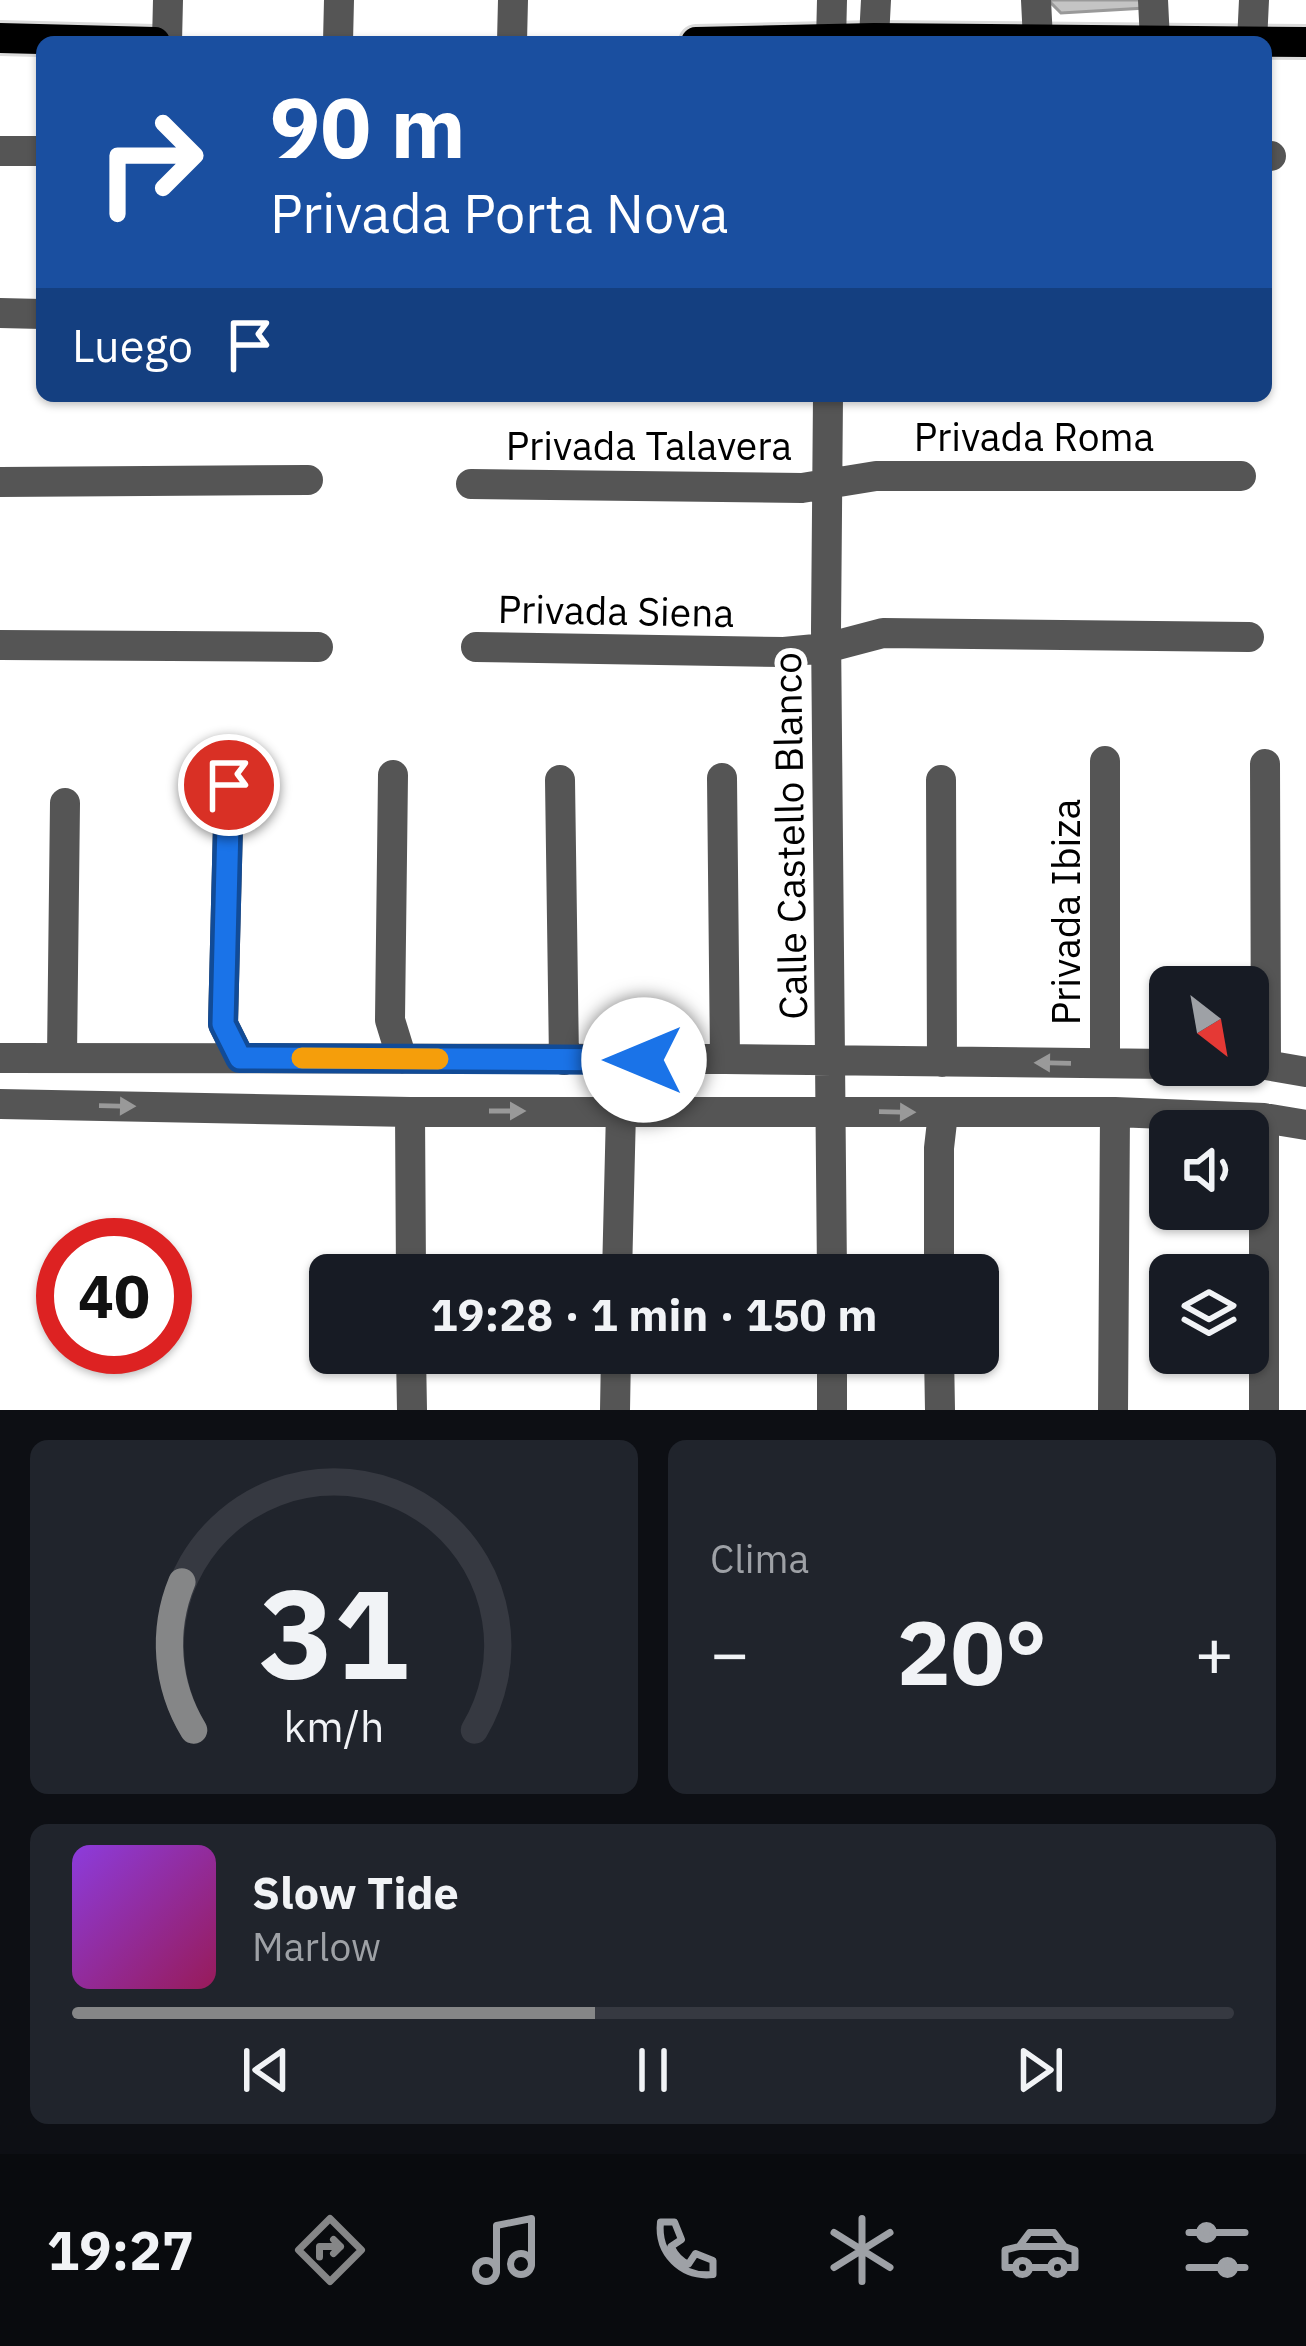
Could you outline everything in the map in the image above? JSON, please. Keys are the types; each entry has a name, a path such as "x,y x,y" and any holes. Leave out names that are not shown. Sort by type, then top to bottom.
{"main road":[{"path":"0,38 36,39"},
{"path":"1272,42 1306,42"}],"street":[{"path":"167,36 168,0"},
{"path":"338,0 338,36"},
{"path":"512,36 513,0"},
{"path":"831,36 832,0"},
{"path":"874,36 876,0"},
{"path":"1036,0 1038,36"},
{"path":"1153,0 1155,36"},
{"path":"1252,36 1254,0"},
{"path":"0,151 36,151"},
{"path":"0,313 36,314"},
{"name":"Calle Castello Blanco","path":"828,402 832,1254"},
{"name":"Privada Roma","path":"827,484 876,476 1241,476"},
{"path":"0,482 308,481"},
{"name":"Privada Talavera","path":"471,484 802,488 827,484"},
{"name":"Privada Siena","path":"476,647 784,652 826,648 883,633 1249,638"},
{"path":"0,646 318,647"},
{"name":"Privada Ibiza","path":"1105,761 1105,1063"},
{"path":"1260,966 1265,764"},
{"path":"393,775 389,1021 402,1059"},
{"path":"722,778 725,1059"},
{"path":"560,780 564,1060"},
{"path":"941,780 941,1062"},
{"path":"229,785 223,1024 240,1058"},
{"path":"62,1058 65,803"},
{"path":"0,1058 1149,1064"},
{"path":"1269,1067 1306,1072"},
{"path":"0,1104 410,1112 1149,1113"},
{"path":"618,1254 621,1111"},
{"path":"410,1112 411,1254"},
{"path":"1113,1410 1115,1112"},
{"path":"939,1254 943,1113"},
{"path":"1269,1119 1306,1125"},
{"path":"1264,1230 1264,1410"},
{"path":"411,1374 412,1410"},
{"path":"616,1374 616,1410"},
{"path":"832,1374 832,1410"},
{"path":"939,1374 940,1410"}],"building":[{"path":"1048,0 1145,0 1145,8 1061,13"}],"slow traffic":[{"path":"302,1058 438,1059"}],"route":[{"path":"229,785 223,1024 240,1058 644,1060"}]}
